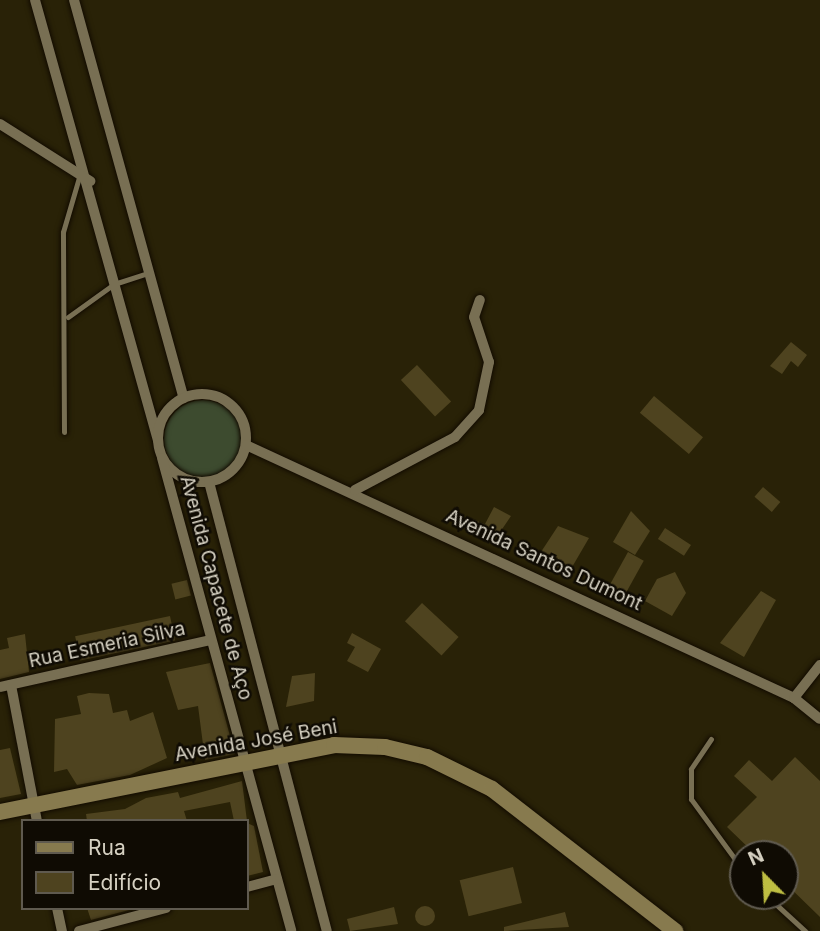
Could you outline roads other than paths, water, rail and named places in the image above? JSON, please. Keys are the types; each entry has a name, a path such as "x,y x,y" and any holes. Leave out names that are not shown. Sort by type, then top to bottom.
{"main road":[{"name":"Avenida José Beni","path":"0,812 334,745 427,758 536,818 675,931"}],"street":[{"path":"35,0 162,458 182,478 209,482 234,470 246,445 234,407 210,394 184,398 164,415 158,440"},
{"path":"75,0 184,398"},
{"path":"0,124 85,177"},
{"path":"355,490 455,437 479,410 489,362 474,317 480,300"},
{"name":"Avenida Santos Dumont","path":"246,445 355,490 794,698 820,719"},
{"name":"Avenida Capacete de Aço","path":"162,458 291,931"},
{"name":"Avenida Capacete de Aço","path":"209,482 327,931"},
{"name":"Rua Esmeria Silva","path":"5,686 211,640"},
{"path":"794,698 820,665"},
{"path":"5,686 37,819"},
{"path":"248,887 277,879"},
{"path":"57,910 62,931"},
{"path":"79,931 158,910"}],"lane":[{"path":"64,432 68,317 65,218 85,177"},
{"path":"68,317 114,284 148,272"},
{"path":"711,739 691,769 691,799 729,851"},
{"path":"782,910 805,931"}]}
